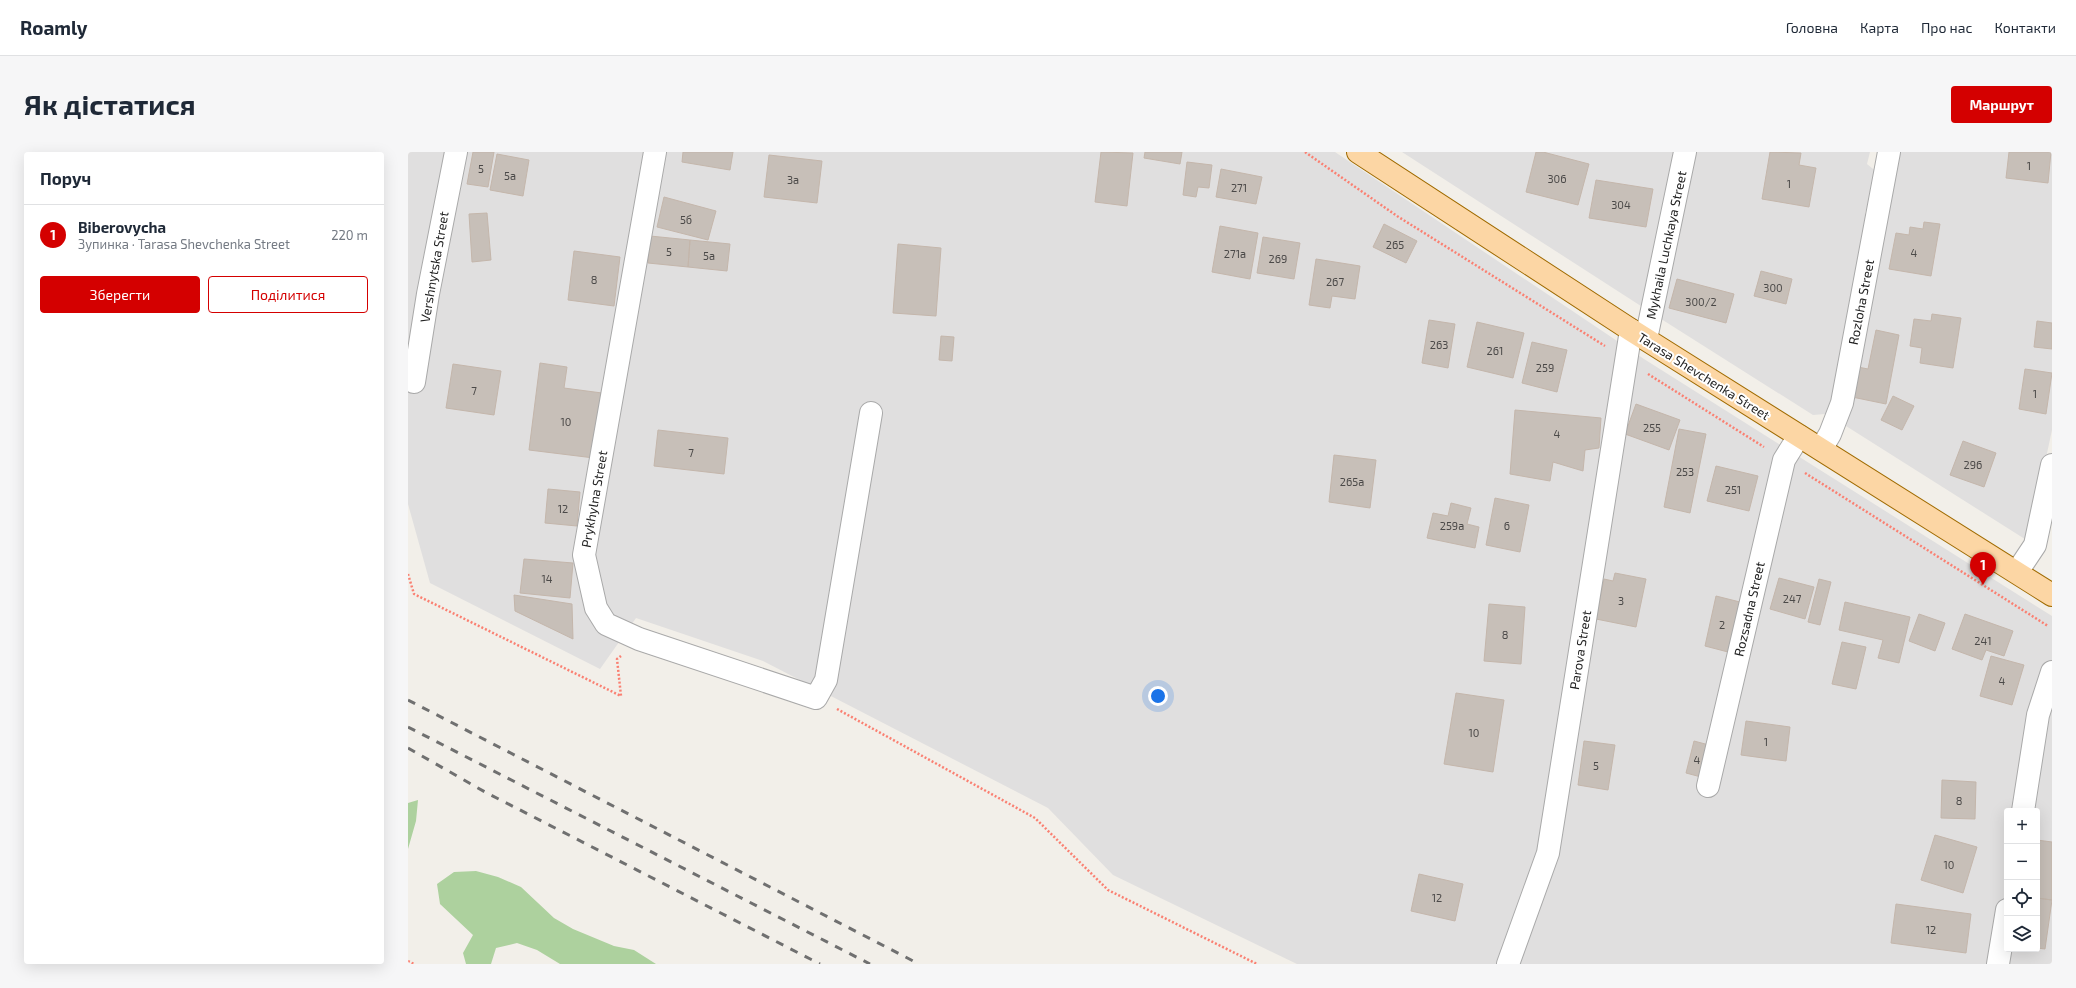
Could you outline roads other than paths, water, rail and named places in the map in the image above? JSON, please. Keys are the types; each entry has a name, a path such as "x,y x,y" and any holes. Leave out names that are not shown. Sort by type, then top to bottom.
{"main road":[{"name":"Tarasa Shevchenka Street","path":"1358,152 1638,334 2052,595"}],"street":[{"name":"Vershnytska Street","path":"414,382 428,294 456,152"},
{"name":"Prykhylna Street","path":"655,152 584,555 596,608 606,624 639,639 816,698 826,680 871,413"},
{"name":"Mykhaila Luchkaya Street","path":"1638,334 1685,152"},
{"name":"Rozloha Street","path":"1821,449 1830,434 1842,403 1889,152"},
{"name":"Parova Street","path":"1508,964 1548,853 1638,334"},
{"name":"Rozsadna Street","path":"1708,786 1784,460 1799,436"},
{"path":"2017,572 2035,545 2052,465"},
{"path":"2023,808 2038,715 2052,672"},
{"path":"1998,964 2006,916"}],"railway":[{"path":"408,700 919,964"},
{"path":"408,727 870,964"},
{"path":"408,748 485,792 820,964"}],"place":[{"name":"Biberovycha","path":"1983,585"}]}
